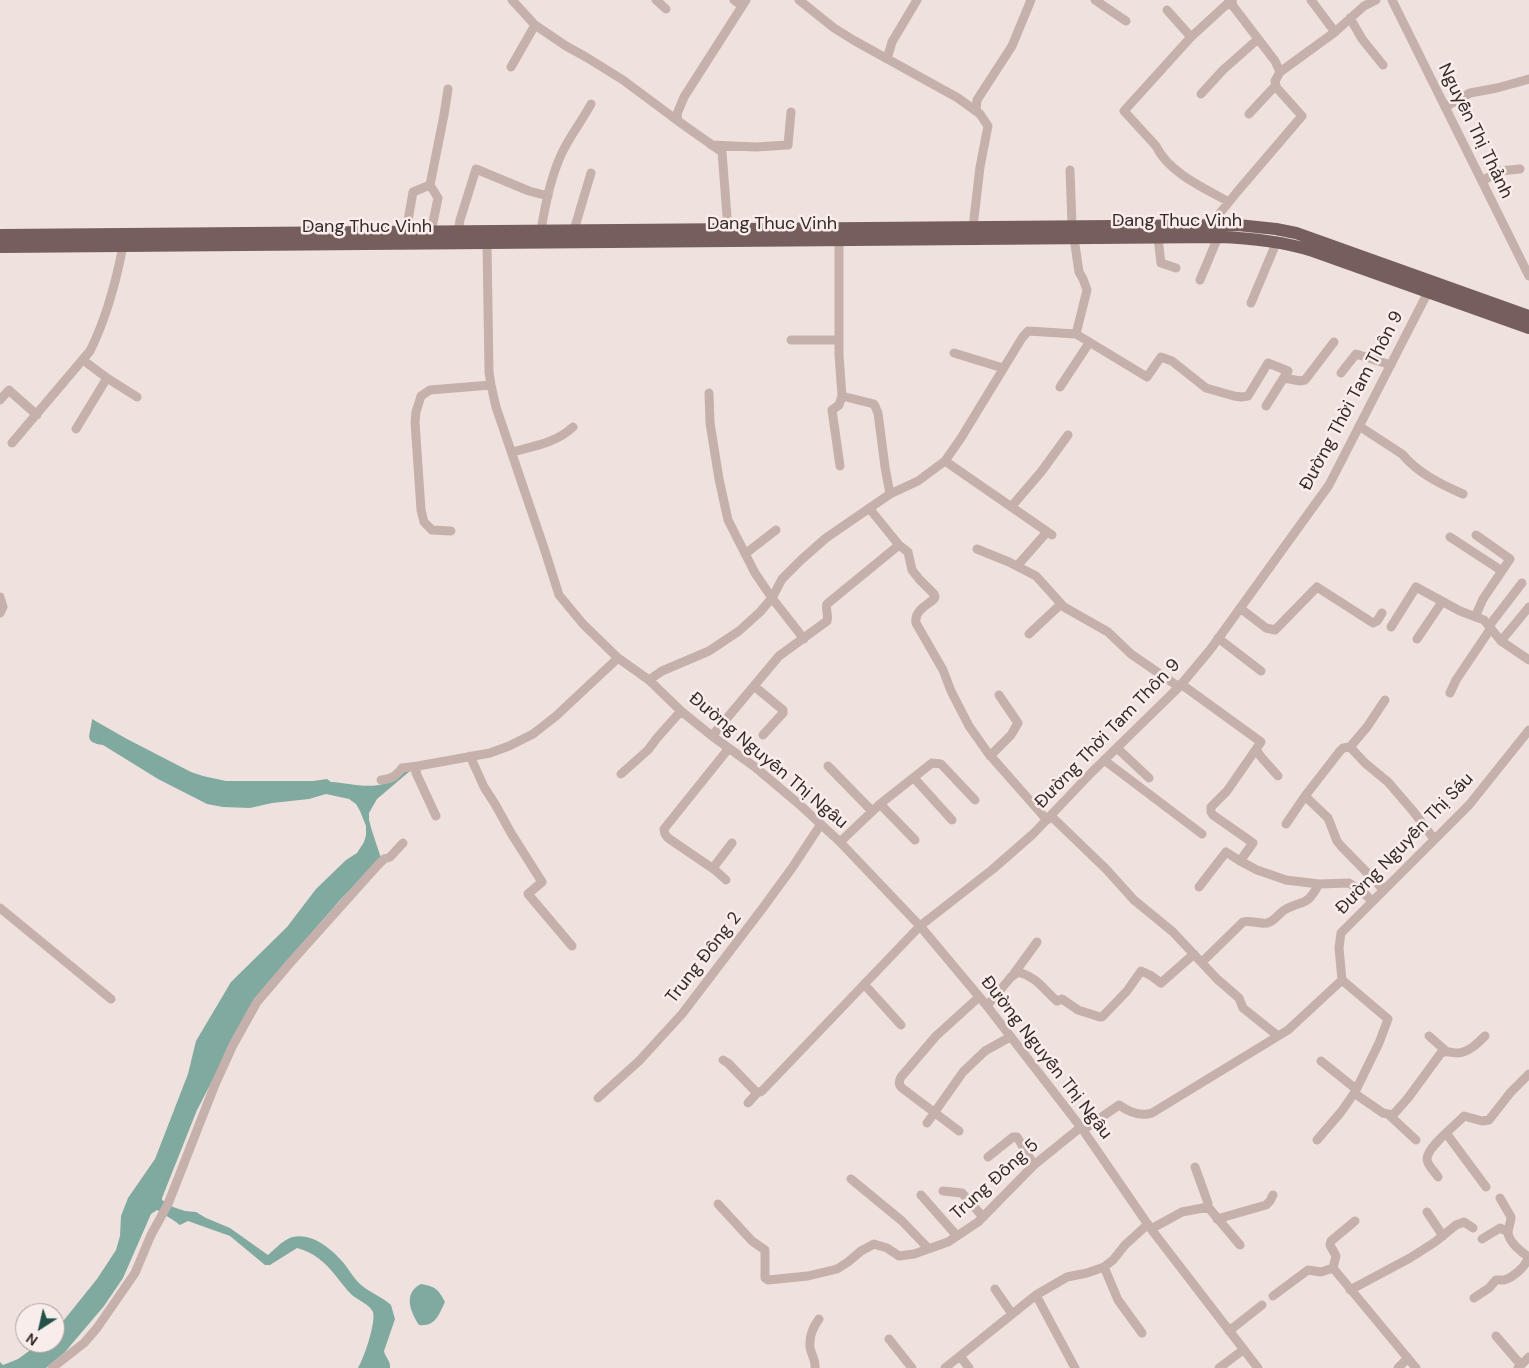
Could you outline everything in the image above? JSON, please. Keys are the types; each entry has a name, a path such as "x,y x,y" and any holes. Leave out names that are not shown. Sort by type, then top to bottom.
{"main road":[{"name":"Dang Thuc Vinh","path":"0,235 973,228 1158,238 1256,226 1296,233 1529,316"},
{"name":"Dang Thuc Vinh","path":"0,247 839,241 1073,232 1217,231 1277,241 1313,250 1529,328"}],"street":[{"path":"512,0 535,25 622,80 722,152 728,229"},
{"path":"656,0 666,9"},
{"path":"678,121 677,114 684,97 744,3 734,0"},
{"path":"799,0 834,28 958,98 980,114 988,126 980,167 973,228"},
{"path":"888,59 892,42 917,0"},
{"path":"976,111 977,100 1012,46 1031,0"},
{"path":"1095,0 1126,21"},
{"path":"1311,0 1335,32"},
{"path":"1200,280 1217,231 1220,213 1302,116 1276,87 1275,80 1280,72 1335,32 1364,6 1376,0"},
{"name":"Nguyễn Thị Thảnh","path":"1392,0 1529,276"},
{"path":"1229,202 1191,182 1176,169 1158,152 1156,146 1124,111 1191,38 1226,4 1233,3 1275,61 1280,72"},
{"path":"1167,10 1191,38"},
{"path":"1350,18 1362,39 1382,66"},
{"path":"511,67 535,25"},
{"path":"1200,94 1223,70 1258,39"},
{"path":"1445,107 1470,93 1496,88 1529,78"},
{"path":"1249,114 1276,85"},
{"path":"431,232 438,198 430,185 448,89"},
{"path":"541,231 552,180 561,155 591,104"},
{"path":"711,145 756,147 788,145 791,112"},
{"path":"458,232 476,169 529,191 548,196"},
{"path":"1070,170 1075,256 1079,272 1087,290 1076,334"},
{"path":"1482,181 1500,171 1520,170"},
{"path":"574,230 591,173"},
{"path":"406,232 413,192 430,185"},
{"path":"1158,238 1162,263 1176,268"},
{"path":"839,241 839,340 842,396 839,405 832,410 840,466"},
{"path":"1251,304 1277,241"},
{"name":"Đường Nguyễn Thị Ngâu","path":"488,244 490,385 559,595 583,624 618,658 649,680 682,711 712,736 755,767 821,824 880,882 920,926 979,997 1082,1129 1149,1226 1258,1368"},
{"path":"12,443 90,351 98,336 110,298 123,246"},
{"name":"Đường Thời Tam Thôn 9","path":"748,1103 757,1093 762,1092 771,1084 920,926 993,869 1033,834 1104,760 1180,686 1218,638 1329,485 1428,292"},
{"path":"649,680 662,671 709,651 739,631 772,598 782,579 826,538 890,494 918,481 945,461 1028,331 1076,334 1147,378 1161,357 1172,361 1206,388 1241,397 1248,396 1268,363 1288,371 1266,406"},
{"path":"791,340 839,340"},
{"path":"1060,387 1089,342"},
{"path":"1284,378 1305,380 1334,342"},
{"path":"954,353 1003,368"},
{"path":"1341,373 1356,354 1391,365"},
{"path":"83,360 107,378 138,397"},
{"path":"76,429 107,378"},
{"path":"452,531 432,530 424,522 421,510 415,422 418,402 421,396 430,390 490,385"},
{"path":"0,400 10,390 37,415"},
{"path":"710,392 710,423 728,520 754,572 804,639"},
{"path":"842,396 874,404 878,413 890,494"},
{"path":"1359,426 1402,454 1433,480 1463,494"},
{"path":"512,452 548,443 565,435 573,427"},
{"path":"1011,507 1041,472 1068,435"},
{"path":"945,461 1050,533 1017,566"},
{"path":"869,508 898,544 908,552 914,575 934,594 935,597 917,613 916,622 943,670 951,691 969,726 990,756 1049,818 1106,869 1134,900 1173,932 1217,979 1239,998 1243,1008 1278,1036"},
{"path":"745,554 776,530"},
{"path":"1475,617 1483,599 1510,559 1476,535"},
{"path":"1450,537 1502,571"},
{"path":"712,736 780,656 827,621 828,617 825,608 827,604 898,544"},
{"path":"977,549 1036,576 1064,607 1108,632 1131,654 1261,742 1227,791 1210,807 1213,815 1253,843 1240,861"},
{"path":"1450,694 1456,680 1490,627 1522,583"},
{"path":"1240,608 1266,628 1275,630 1317,587 1373,622 1382,613"},
{"path":"1392,627 1416,587 1442,602 1484,620 1501,641 1529,660"},
{"path":"0,597 3,607 0,613"},
{"path":"1418,639 1442,602"},
{"path":"1029,634 1061,604"},
{"path":"1501,641 1529,607"},
{"path":"1218,638 1261,671"},
{"path":"381,780 394,778 402,768 490,753 533,734 556,716 618,658"},
{"path":"754,686 783,710 783,713 763,735"},
{"path":"990,756 1011,735 1018,723 999,695"},
{"path":"1286,824 1340,751 1350,747 1367,727 1385,700"},
{"path":"621,774 648,750 682,711"},
{"name":"Đường Nguyễn Thị Sáu","path":"1342,980 1339,948 1341,933 1469,805 1529,730"},
{"path":"1350,747 1365,763 1388,782 1434,839"},
{"path":"726,880 713,868 668,838 664,829 729,748"},
{"path":"1117,748 1149,778"},
{"path":"1256,750 1278,776"},
{"path":"470,756 484,787 510,833 542,882 528,894 572,946"},
{"path":"1104,760 1202,834"},
{"path":"840,842 880,804 932,763 941,764 975,800"},
{"path":"418,766 416,773 436,816"},
{"path":"828,766 872,811"},
{"path":"914,778 952,820"},
{"path":"1305,796 1328,818 1337,841 1384,889"},
{"path":"880,804 915,840"},
{"name":"Trung Đông 2","path":"598,1098 639,1060 682,1014 792,868 821,824"},
{"path":"52,1368 84,1343 97,1328 135,1273 148,1242 168,1204 214,1086 233,1045 257,1002 384,859 390,857 403,843"},
{"path":"713,868 732,843"},
{"path":"1199,887 1226,852 1240,861 1286,880 1319,884 1349,883 1363,892 1372,901"},
{"path":"1202,962 1243,922 1271,922 1286,909 1307,901 1319,884"},
{"path":"0,908 112,999"},
{"path":"986,1006 1037,942"},
{"path":"1011,977 1018,972 1028,975 1044,987 1057,1001 1062,999 1078,1010 1100,1018 1127,991 1140,972 1150,975 1161,983 1194,954"},
{"path":"1082,1129 1119,1105 1128,1111 1145,1115 1152,1114 1288,1030 1342,980 1388,1019 1379,1043 1355,1091 1341,1112 1317,1140"},
{"path":"864,984 902,1025"},
{"path":"960,1131 902,1088 899,1085 899,1081 936,1036 979,997"},
{"path":"1429,1036 1446,1051 1458,1053 1464,1052 1485,1036"},
{"path":"927,1123 962,1072 985,1051 1010,1037"},
{"path":"1321,1061 1383,1114 1393,1115 1442,1053 1446,1051"},
{"path":"723,1060 757,1093"},
{"path":"1438,1177 1427,1162 1432,1148 1464,1116 1482,1121 1490,1120 1510,1093 1529,1074"},
{"path":"1388,1114 1416,1140"},
{"name":"Trung Đông 5","path":"718,1204 752,1241 765,1250 765,1278 772,1281 808,1276 837,1269 874,1244 887,1248 899,1256 914,1254 948,1242 983,1217 1034,1165 1082,1129"},
{"path":"1446,1133 1486,1187"},
{"path":"988,1157 1013,1137 1017,1137 1034,1165"},
{"path":"1195,1167 1208,1202 1208,1207 1240,1245"},
{"path":"851,1179 902,1222 928,1248"},
{"path":"943,1191 962,1193 983,1217"},
{"path":"921,1195 957,1236"},
{"path":"1218,1219 1266,1205 1273,1195"},
{"path":"1474,1298 1489,1288 1496,1280 1504,1280 1515,1273 1524,1266 1529,1257 1511,1239 1508,1232 1512,1217 1500,1198"},
{"path":"949,1367 1036,1295 1068,1277 1104,1267 1125,1244 1149,1226 1182,1212 1208,1207"},
{"path":"1427,1212 1443,1236"},
{"path":"1333,1268 1336,1256 1331,1247 1331,1241 1355,1221"},
{"path":"1350,1290 1410,1258 1456,1225 1464,1222 1473,1228"},
{"path":"1482,1239 1500,1228 1508,1232"},
{"path":"1104,1267 1118,1300 1142,1333"},
{"path":"1333,1268 1416,1368"},
{"path":"1273,1296 1308,1270 1320,1272 1333,1268"},
{"path":"995,1289 1012,1314"},
{"path":"1036,1295 1075,1368"},
{"path":"1229,1331 1262,1305"},
{"path":"814,1368 815,1364 810,1347 812,1328 819,1319"},
{"path":"1496,1336 1520,1366 1529,1357"},
{"path":"889,1339 912,1368"},
{"path":"1219,1368 1243,1350"},
{"path":"960,1356 969,1368"},
{"path":"1398,1368 1408,1358"}],"water":[{"path":"92,719 191,772 226,781 313,781 327,779 331,782 372,786 387,782 397,776 403,769 410,771 377,799 369,813 369,820 381,858 341,899 256,997 197,1110 162,1198 162,1200 173,1207 196,1212 230,1228 268,1255 286,1240 301,1236 315,1240 329,1249 343,1262 359,1283 391,1305 395,1319 384,1351 390,1363 390,1368 358,1368 371,1332 373,1312 367,1305 352,1295 328,1266 315,1256 297,1248 270,1265 265,1265 230,1236 188,1221 180,1225 157,1210 151,1214 123,1278 104,1306 65,1352 65,1319 97,1279 116,1250 120,1236 121,1216 128,1198 155,1159 188,1074 196,1041 231,982 287,927 316,889 346,860 357,853 366,835 366,826 360,811 356,804 349,799 326,794 309,799 272,803 250,808 223,807 207,804 158,779 103,745 92,742 89,737"},
{"path":"421,1284 436,1289 445,1302 436,1319 425,1325 419,1325 410,1303 412,1292"},
{"path":"26,1353 64,1353 46,1368 0,1368 0,1362 3,1365 18,1359"}]}
